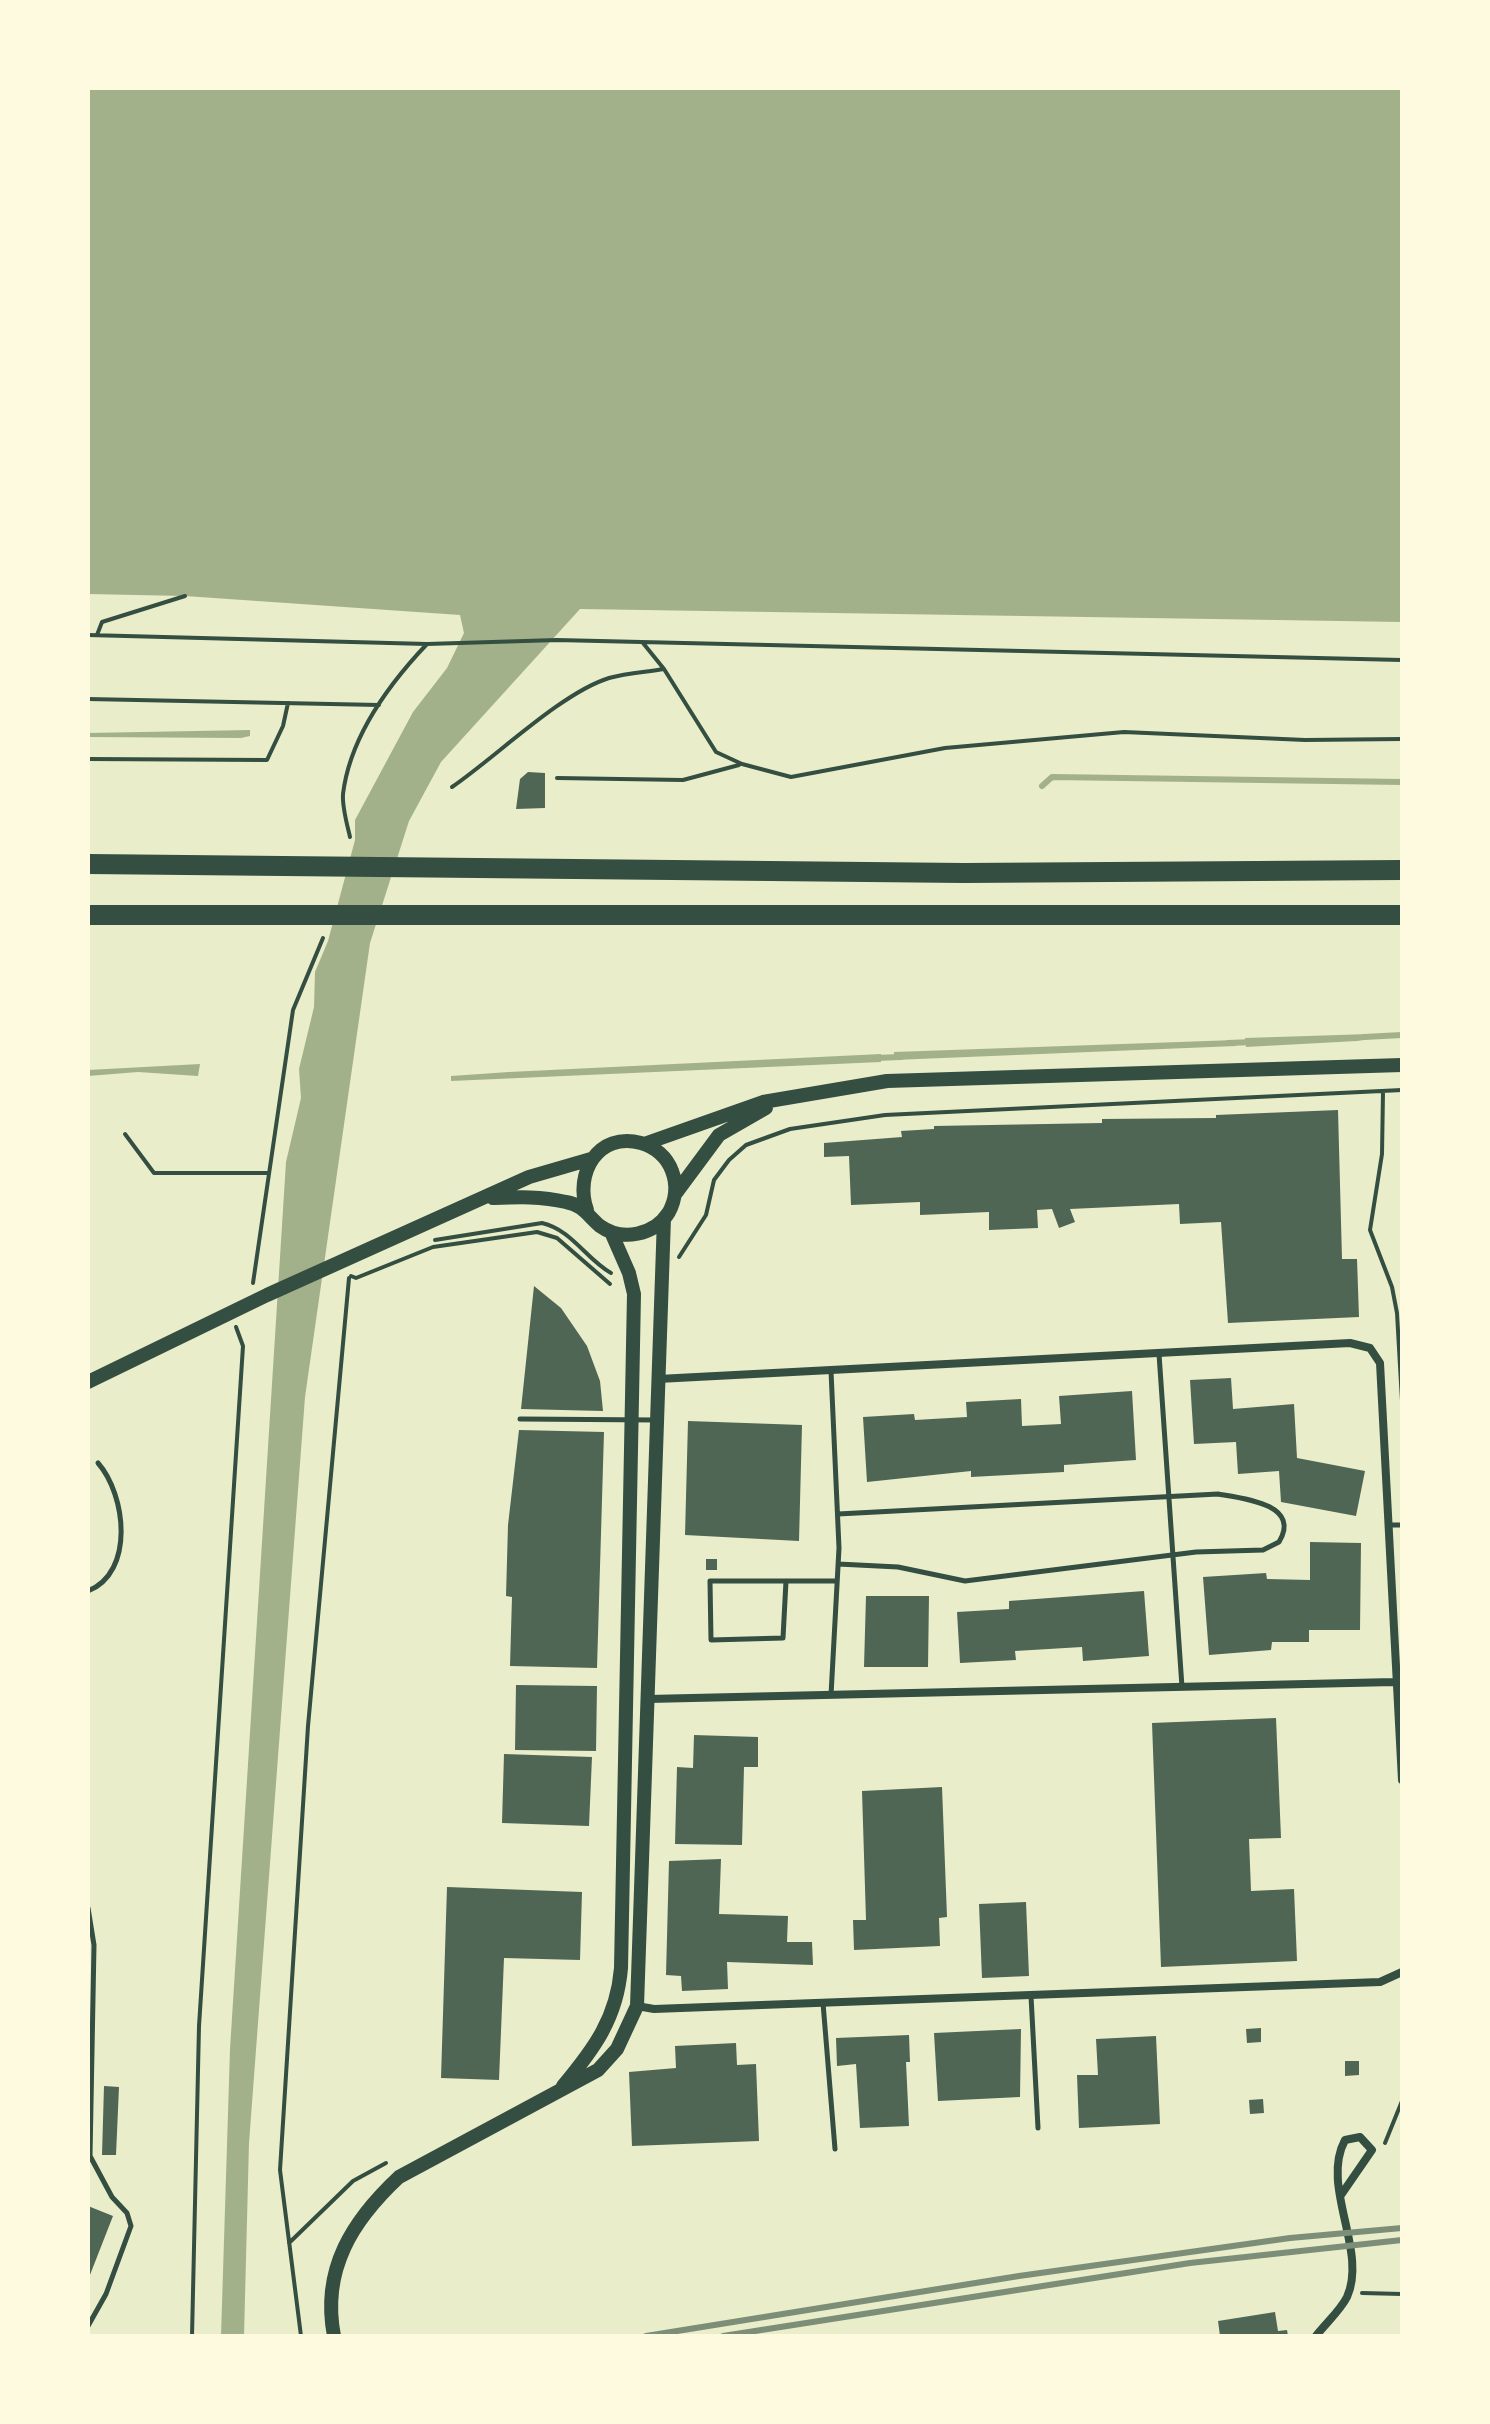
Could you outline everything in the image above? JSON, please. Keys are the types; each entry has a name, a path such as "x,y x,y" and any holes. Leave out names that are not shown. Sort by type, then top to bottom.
{"highway":[{"path":"88,864 964,873 1402,870"},
{"path":"88,915 1402,915"}],"street":[{"path":"88,1382 267,1295 529,1177 591,1159 610,1145 621,1142 644,1144 716,1115 796,1096 887,1081 1402,1065"},
{"path":"334,2336 332,2287 341,2255 354,2225 376,2199 399,2177 598,2070 617,2049 637,2006 664,1218 675,1194 719,1135 756,1113 796,1096"},
{"path":"644,1144 665,1158 671,1169 675,1194"},
{"path":"587,1210 582,1184 591,1159"},
{"path":"485,1198 536,1197 570,1202 587,1210 611,1232 634,1294 635,1379 620,1982 610,2022 591,2052 558,2091"},
{"path":"611,1232 640,1234 664,1218"},
{"path":"635,1379 1350,1343 1370,1348 1380,1363 1394,1682 1402,1780"},
{"path":"648,1699 1394,1682"},
{"path":"620,1982 637,2006 654,2009 1380,1982 1402,1972"},
{"path":"1316,2336 1348,2292 1351,2262 1341,2195 1336,2156 1345,2140 1360,2137 1372,2150 1360,2172 1341,2195"}],"lane":[{"path":"1159,1353 1182,1687"},
{"path":"831,1370 838,1514 831,1695"},
{"path":"520,1419 657,1420"},
{"path":"88,1591 100,1586 109,1576 121,1547 117,1502 109,1475 98,1463"},
{"path":"838,1514 1218,1494 1262,1502 1281,1516 1284,1530 1279,1542 1263,1550 1173,1555 965,1581 898,1567 838,1564"},
{"path":"1388,1525 1402,1525"},
{"path":"786,1581 783,1638 711,1640 710,1581 786,1581 837,1581"},
{"path":"1390,1594 1402,1594"},
{"path":"88,1908 94,1945 90,2156 112,2197 127,2213 131,2226 106,2294 88,2326"},
{"path":"1031,1995 1038,2128"},
{"path":"823,2002 835,2149"}],"path":[{"path":"97,635 102,622 185,596"},
{"path":"88,635 427,644 557,640 1402,660"},
{"path":"642,642 664,669 716,752 742,764 791,777 945,748 1124,732 1305,740 1402,739"},
{"path":"350,837 343,795 360,740 394,679 427,644"},
{"path":"452,787 493,759 552,709 608,679 664,669"},
{"path":"88,699 379,705"},
{"path":"88,759 267,760 283,726 288,703"},
{"path":"557,778 683,780 742,764"},
{"path":"253,1288 293,1010 323,938"},
{"path":"677,1260 706,1215 714,1180 729,1160 746,1145 790,1129 885,1115 1402,1090"},
{"path":"1383,1092 1382,1154 1370,1230 1395,1300 1402,1401"},
{"path":"125,1134 154,1173 269,1173"},
{"path":"349,1276 433,1241 542,1223 553,1226 606,1271 616,1274"},
{"path":"349,1276 356,1278 433,1247 537,1232 557,1238 610,1284"},
{"path":"301,2336 288,2243 281,2154 308,1726 349,1276"},
{"path":"192,2336 199,2026 243,1346 228,1315"},
{"path":"288,2243 353,2181 373,2167 393,2161"},
{"path":"1348,2292 1402,2294"}],"shaded area":[{"path":"88,88 1402,88 1402,622 580,609 441,762 409,821 370,943 305,1397 249,2143 244,2336 221,2336 230,2049 286,1162 301,1098 299,1069 314,1007 315,972 328,941 355,840 355,820 413,712 447,668 464,633 460,615 185,596 88,594"},
{"path":"250,730 250,736 241,738 88,737 88,733"},
{"path":"1370,1034 1371,1039 1357,1041 1246,1047 1245,1038"},
{"path":"1236,1040 1236,1046 894,1060 894,1052"},
{"path":"881,1054 881,1062 451,1081 451,1076 509,1072"},
{"path":"200,1064 198,1076 138,1072 88,1076 88,1070"}],"building":[{"path":"528,772 545,773 545,808 516,809 520,779"},
{"path":"1338,1110 1342,1259 1357,1259 1359,1317 1228,1323 1221,1222 1180,1224 1179,1204 1070,1209 1075,1222 1059,1228 1052,1209 1037,1210 1038,1228 989,1230 989,1212 920,1215 920,1202 851,1205 849,1156 824,1157 824,1143 902,1137 901,1131 934,1129 934,1126 1102,1123 1102,1119 1216,1118 1216,1115"},
{"path":"534,1286 561,1308 587,1346 600,1381 603,1411 521,1409"},
{"path":"1231,1378 1233,1409 1294,1404 1297,1458 1365,1471 1356,1516 1281,1502 1279,1471 1238,1474 1236,1442 1194,1444 1190,1380"},
{"path":"1132,1391 1136,1460 1064,1465 1064,1472 971,1477 971,1471 867,1482 863,1417 914,1414 915,1420 967,1417 966,1402 1021,1399 1022,1426 1061,1424 1059,1396"},
{"path":"688,1421 802,1425 799,1541 685,1535"},
{"path":"519,1430 604,1432 597,1668 510,1666 512,1597 506,1596 508,1525"},
{"path":"1310,1542 1361,1543 1360,1630 1309,1630 1309,1642 1272,1642 1271,1650 1209,1655 1203,1577 1266,1573 1267,1579 1310,1580"},
{"path":"706,1559 717,1559 717,1570 706,1570"},
{"path":"1144,1591 1149,1656 1083,1661 1082,1647 1015,1651 1016,1660 960,1663 957,1612 1009,1609 1009,1601"},
{"path":"866,1596 929,1596 928,1667 864,1667"},
{"path":"516,1685 597,1686 596,1751 515,1750"},
{"path":"1276,1718 1281,1838 1249,1839 1251,1891 1294,1889 1297,1961 1161,1967 1152,1723"},
{"path":"694,1735 758,1737 758,1767 744,1767 742,1845 675,1844 677,1767 693,1768"},
{"path":"504,1754 592,1757 589,1826 502,1823"},
{"path":"942,1787 947,1917 939,1918 940,1946 854,1950 853,1920 866,1920 862,1791"},
{"path":"721,1859 719,1914 788,1916 787,1942 812,1942 813,1965 727,1962 728,1989 682,1991 681,1976 666,1975 669,1861"},
{"path":"447,1887 582,1892 580,1960 504,1958 499,2080 441,2078"},
{"path":"1026,1902 1029,1976 982,1978 979,1904"},
{"path":"1261,2028 1261,2042 1247,2043 1246,2029"},
{"path":"1021,2029 1020,2097 938,2101 934,2033"},
{"path":"909,2035 910,2062 906,2062 909,2126 860,2128 856,2064 837,2066 836,2038"},
{"path":"1156,2036 1160,2124 1079,2128 1077,2075 1098,2075 1096,2039"},
{"path":"736,2043 737,2065 756,2064 759,2141 632,2146 629,2072 676,2068 675,2046"},
{"path":"1345,2061 1359,2061 1359,2075 1345,2076"},
{"path":"104,2086 119,2087 116,2155 102,2155"},
{"path":"1263,2099 1264,2113 1250,2114 1249,2100"},
{"path":"88,2206 113,2216 88,2280"},
{"path":"1275,2312 1278,2331 1287,2330 1288,2336 1220,2336 1218,2321"}],"waterway":[{"path":"1042,786 1052,777 1402,782"},
{"path":"1364,1037 1402,1035"},
{"path":"1228,1043 1253,1042"},
{"path":"876,1058 901,1057"}],"railway":[{"path":"646,2336 1019,2276 1290,2238 1402,2228"},
{"path":"723,2336 1190,2263 1402,2240"}]}
